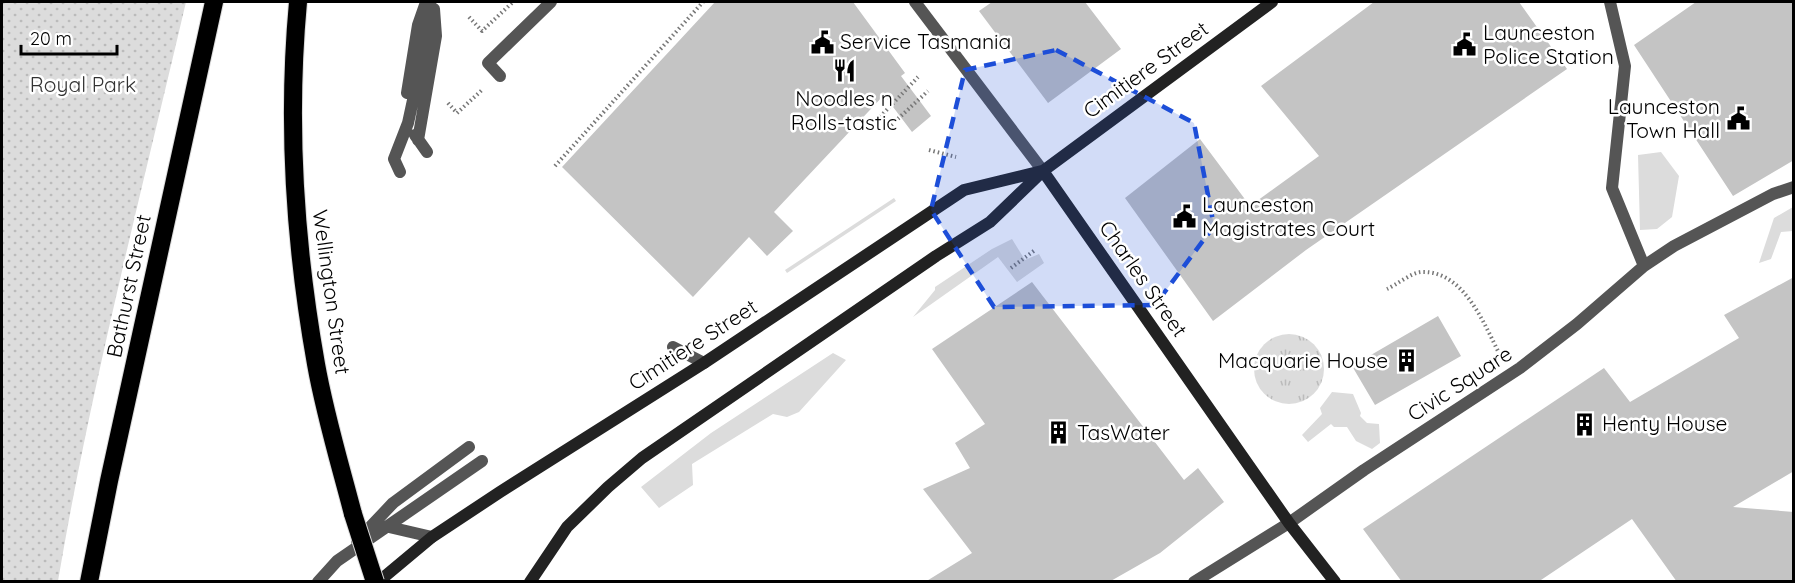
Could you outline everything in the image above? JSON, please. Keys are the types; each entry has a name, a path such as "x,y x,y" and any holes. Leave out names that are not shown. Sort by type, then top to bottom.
{"highway":[{"name":"Bathurst Street","path":"89,582 214,2"},
{"name":"Wellington Street","path":"297,9 294,123 296,196 316,364 353,514 377,582"}],"main road":[{"name":"Cimitiere Street","path":"530,582 567,527 642,458 936,256 990,222 1043,171 1272,2"},
{"name":"Cimitiere Street","path":"377,582 432,537 704,363 964,190 1043,171"},
{"name":"Charles Street","path":"1043,171 1289,523 1335,582"}],"street":[{"path":"394,159 408,123 430,2"},
{"path":"418,140 436,36 430,2"},
{"path":"400,172 394,159 406,104 418,21 430,2"},
{"path":"500,76 488,63 551,2"},
{"name":"Charles Street","path":"915,2 1043,171"},
{"path":"1610,2 1625,66 1612,188 1644,266"},
{"path":"408,123 427,152"},
{"name":"Civic Square","path":"1194,582 1289,523 1364,470 1510,374 1545,349 1644,266 1674,246 1773,194 1794,187"},
{"path":"673,347 704,363"},
{"path":"318,582 393,503 469,447"},
{"path":"337,561 482,461"},
{"path":"389,527 432,537"}],"path":[{"path":"469,17 482,31 513,2"},
{"path":"555,166 703,2"},
{"path":"880,117 918,78"},
{"path":"448,95 448,104 457,113 481,89"},
{"path":"888,128 928,91"},
{"path":"929,150 956,157"},
{"path":"1011,268 1035,250"},
{"path":"1388,289 1419,272 1443,277 1463,290 1482,319 1510,374"}],"highlighted area":[{"path":"1056,50 1194,123 1214,226 1155,305 994,307 931,210 965,70"}],"green space":[{"name":"Royal Park","path":"2,2 186,2 101,363 58,581 2,581"},
{"path":"1661,152 1679,176 1672,217 1657,229 1640,230 1638,155"},
{"path":"894,198 896,201 787,273 785,270"},
{"path":"1793,207 1793,231 1781,232 1771,259 1759,263 1774,218"},
{"path":"1012,239 1025,260 1039,254 1044,263 1017,282 998,257 913,317 935,287 992,249"},
{"path":"1289,334 1302,337 1314,344 1321,356 1324,369 1321,382 1314,394 1302,401 1289,404 1276,401 1264,394 1257,382 1254,369 1257,356 1264,344 1276,337"},
{"path":"833,353 846,360 799,412 787,417 773,414 692,464 693,485 659,508 641,487 711,433"},
{"path":"1332,392 1353,394 1361,413 1360,416 1367,423 1379,424 1380,443 1372,449 1356,441 1347,427 1334,427 1331,424 1308,442 1302,435 1322,414 1320,408"}],"building":[{"path":"715,2 853,2 905,73 901,76 931,116 912,132 884,95 774,212 793,231 767,256 749,237 693,297 562,167"},
{"path":"992,2 1085,2 1121,49 1048,103 979,11"},
{"path":"1374,2 1519,2 1567,69 1306,250 1213,321 1125,198 1200,139 1250,206 1319,156 1261,86"},
{"name":"Launceston Town Hall","path":"1696,2 1794,2 1794,160 1733,196 1634,45"},
{"path":"1794,277 1794,471 1733,507 1794,512 1794,582 1677,582 1632,519 1538,582 1402,582 1363,529 1604,368 1630,402 1739,338 1724,315"},
{"name":"TasWater","path":"1032,282 1184,480 1198,468 1224,502 1160,553 1109,582 925,582 972,553 923,489 970,468 955,443 985,424 932,349"},
{"name":"Macquarie House","path":"1438,316 1461,356 1375,405 1352,366"}],"place":[{"name":"Service Tasmania","path":"822,42"},
{"name":"Launceston Police Station","path":"1465,45"},
{"name":"Noodles n Rolls-tastic","path":"844,71"},
{"name":"Launceston Town Hall","path":"1738,119"},
{"name":"Launceston Magistrates Court","path":"1184,217"},
{"name":"Macquarie House","path":"1406,361"},
{"name":"Henty House","path":"1584,424"},
{"name":"TasWater","path":"1059,433"}]}
